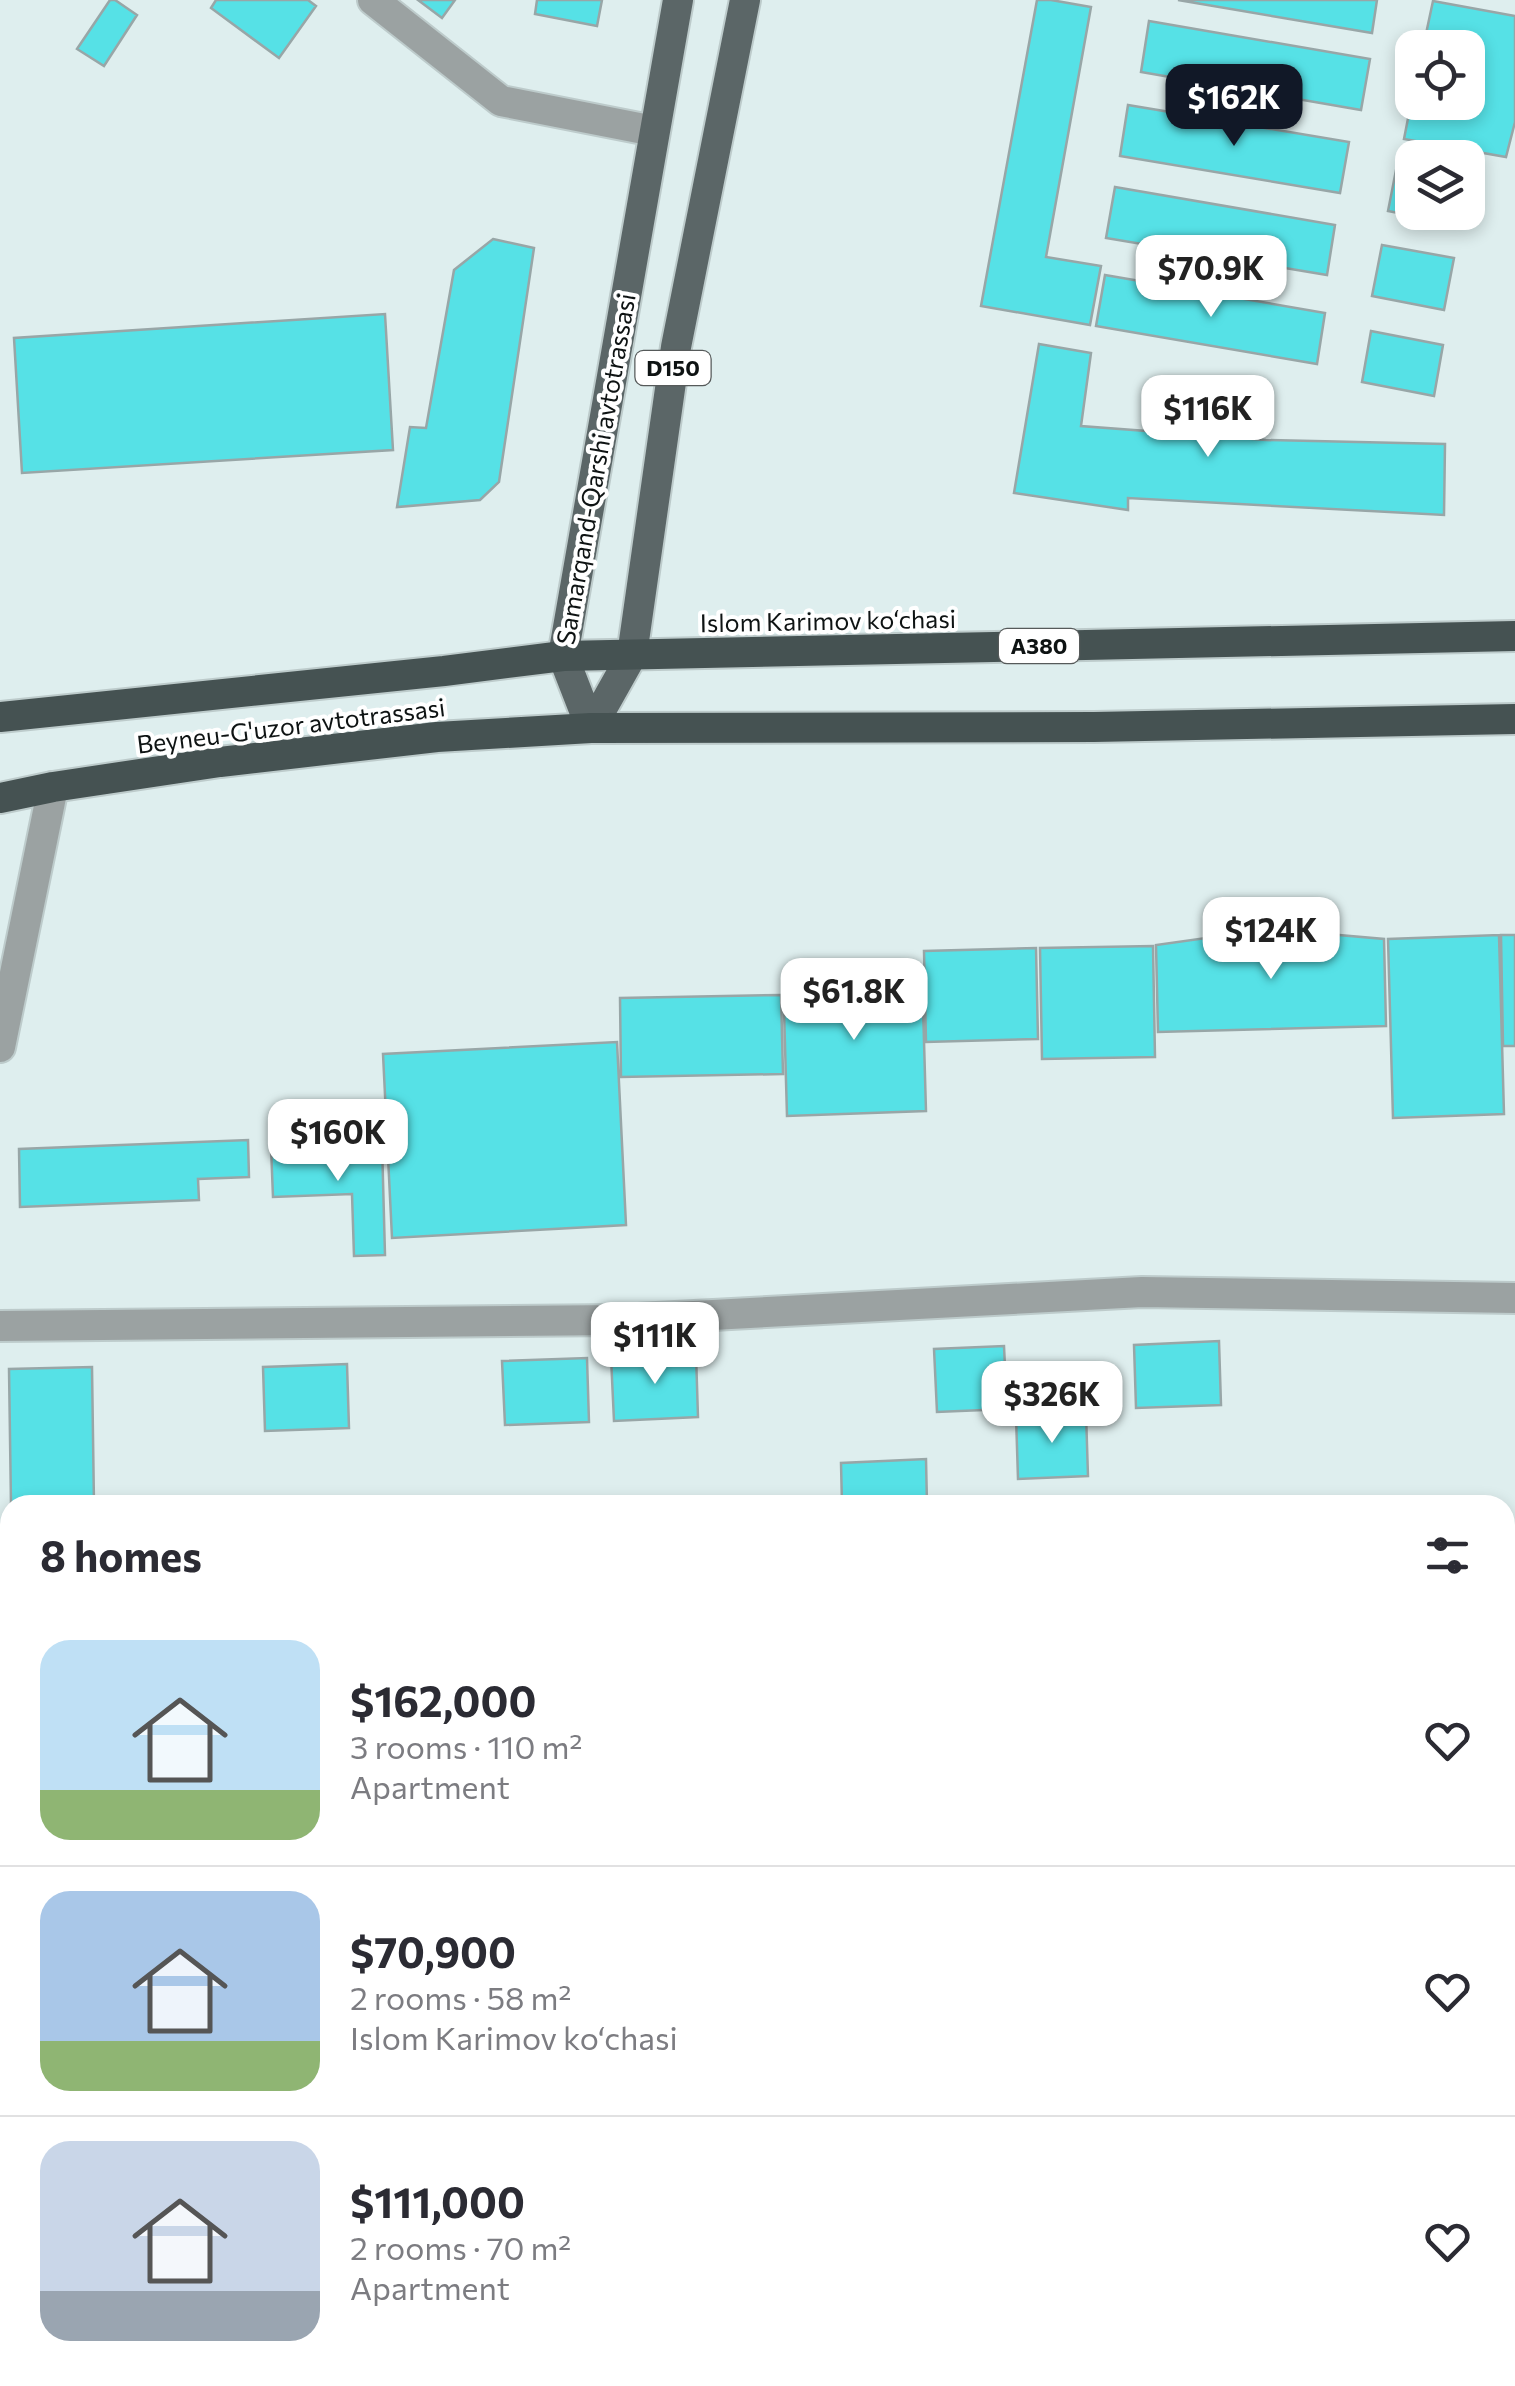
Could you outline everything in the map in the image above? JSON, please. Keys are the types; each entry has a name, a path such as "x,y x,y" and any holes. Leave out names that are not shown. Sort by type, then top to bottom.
{"highway":[{"name":"Islom Karimov ko‘chasi","path":"563,656 1515,636"},
{"name":"Beyneu-G'uzor avtotrassasi","path":"0,717 563,656"},
{"path":"591,728 1094,727 1515,719"},
{"name":"Beyneu-G'uzor avtotrassasi","path":"0,798 220,762 437,737 591,728"}],"main road":[{"name":"Samarqand-Qarshi avtotrassasi","path":"591,728 563,656 678,0"},
{"name":"D150","path":"591,728 632,655 676,346 744,0"}],"street":[{"path":"374,0 501,101 654,131"},
{"path":"0,1047 53,787"},
{"path":"0,1326 619,1320 1142,1292 1515,1298"}],"building":[{"path":"110,0 137,15 104,66 77,49"},
{"path":"216,0 308,0 316,6 279,58 211,8"},
{"path":"418,0 455,0 442,18"},
{"path":"537,0 602,0 597,26 535,14"},
{"path":"1037,0 1091,7 1046,257 1101,266 1090,325 981,306"},
{"path":"1178,0 1377,0 1372,33"},
{"path":"1433,1 1515,16 1515,122 1506,157 1485,153 1485,140 1404,139 1408,120 1485,120 1485,30 1427,30"},
{"path":"1149,21 1370,59 1361,110 1141,72"},
{"path":"1128,105 1349,142 1340,193 1120,156"},
{"path":"1395,175 1395,212 1388,211"},
{"path":"1115,187 1335,225 1327,275 1106,238"},
{"path":"493,239 534,248 499,482 480,500 397,507 410,427 426,428 454,270"},
{"path":"1382,245 1454,258 1444,310 1372,296"},
{"path":"1105,275 1325,313 1317,364 1096,326"},
{"path":"385,314 393,450 22,473 14,338"},
{"path":"1371,331 1443,345 1434,396 1362,382"},
{"path":"1039,344 1091,353 1081,426 1266,440 1445,444 1444,515 1128,498 1128,510 1014,493"},
{"path":"1270,929 1384,939 1386,1026 1158,1032 1156,945"},
{"path":"1499,935 1504,1114 1393,1118 1388,939"},
{"path":"1501,935 1515,935 1515,1046 1503,1046"},
{"path":"1153,946 1155,1057 1042,1059 1040,948"},
{"path":"1036,948 1038,1039 926,1042 924,951"},
{"path":"922,971 926,1111 787,1116 783,975"},
{"path":"781,995 783,1074 621,1077 620,998"},
{"path":"617,1042 626,1225 392,1238 383,1054"},
{"path":"248,1140 249,1177 198,1179 199,1200 20,1207 19,1149"},
{"path":"382,1143 385,1255 354,1256 352,1194 273,1197 271,1147"},
{"path":"1219,1341 1221,1405 1136,1408 1134,1345"},
{"path":"1004,1346 1007,1409 937,1412 934,1349"},
{"path":"696,1354 698,1417 614,1421 611,1357"},
{"path":"587,1358 589,1422 505,1425 502,1361"},
{"path":"347,1364 349,1428 265,1431 263,1367"},
{"path":"92,1367 94,1495 11,1495 9,1369"},
{"path":"1086,1413 1088,1476 1018,1479 1016,1416"},
{"path":"926,1459 927,1495 842,1495 841,1463"}]}
